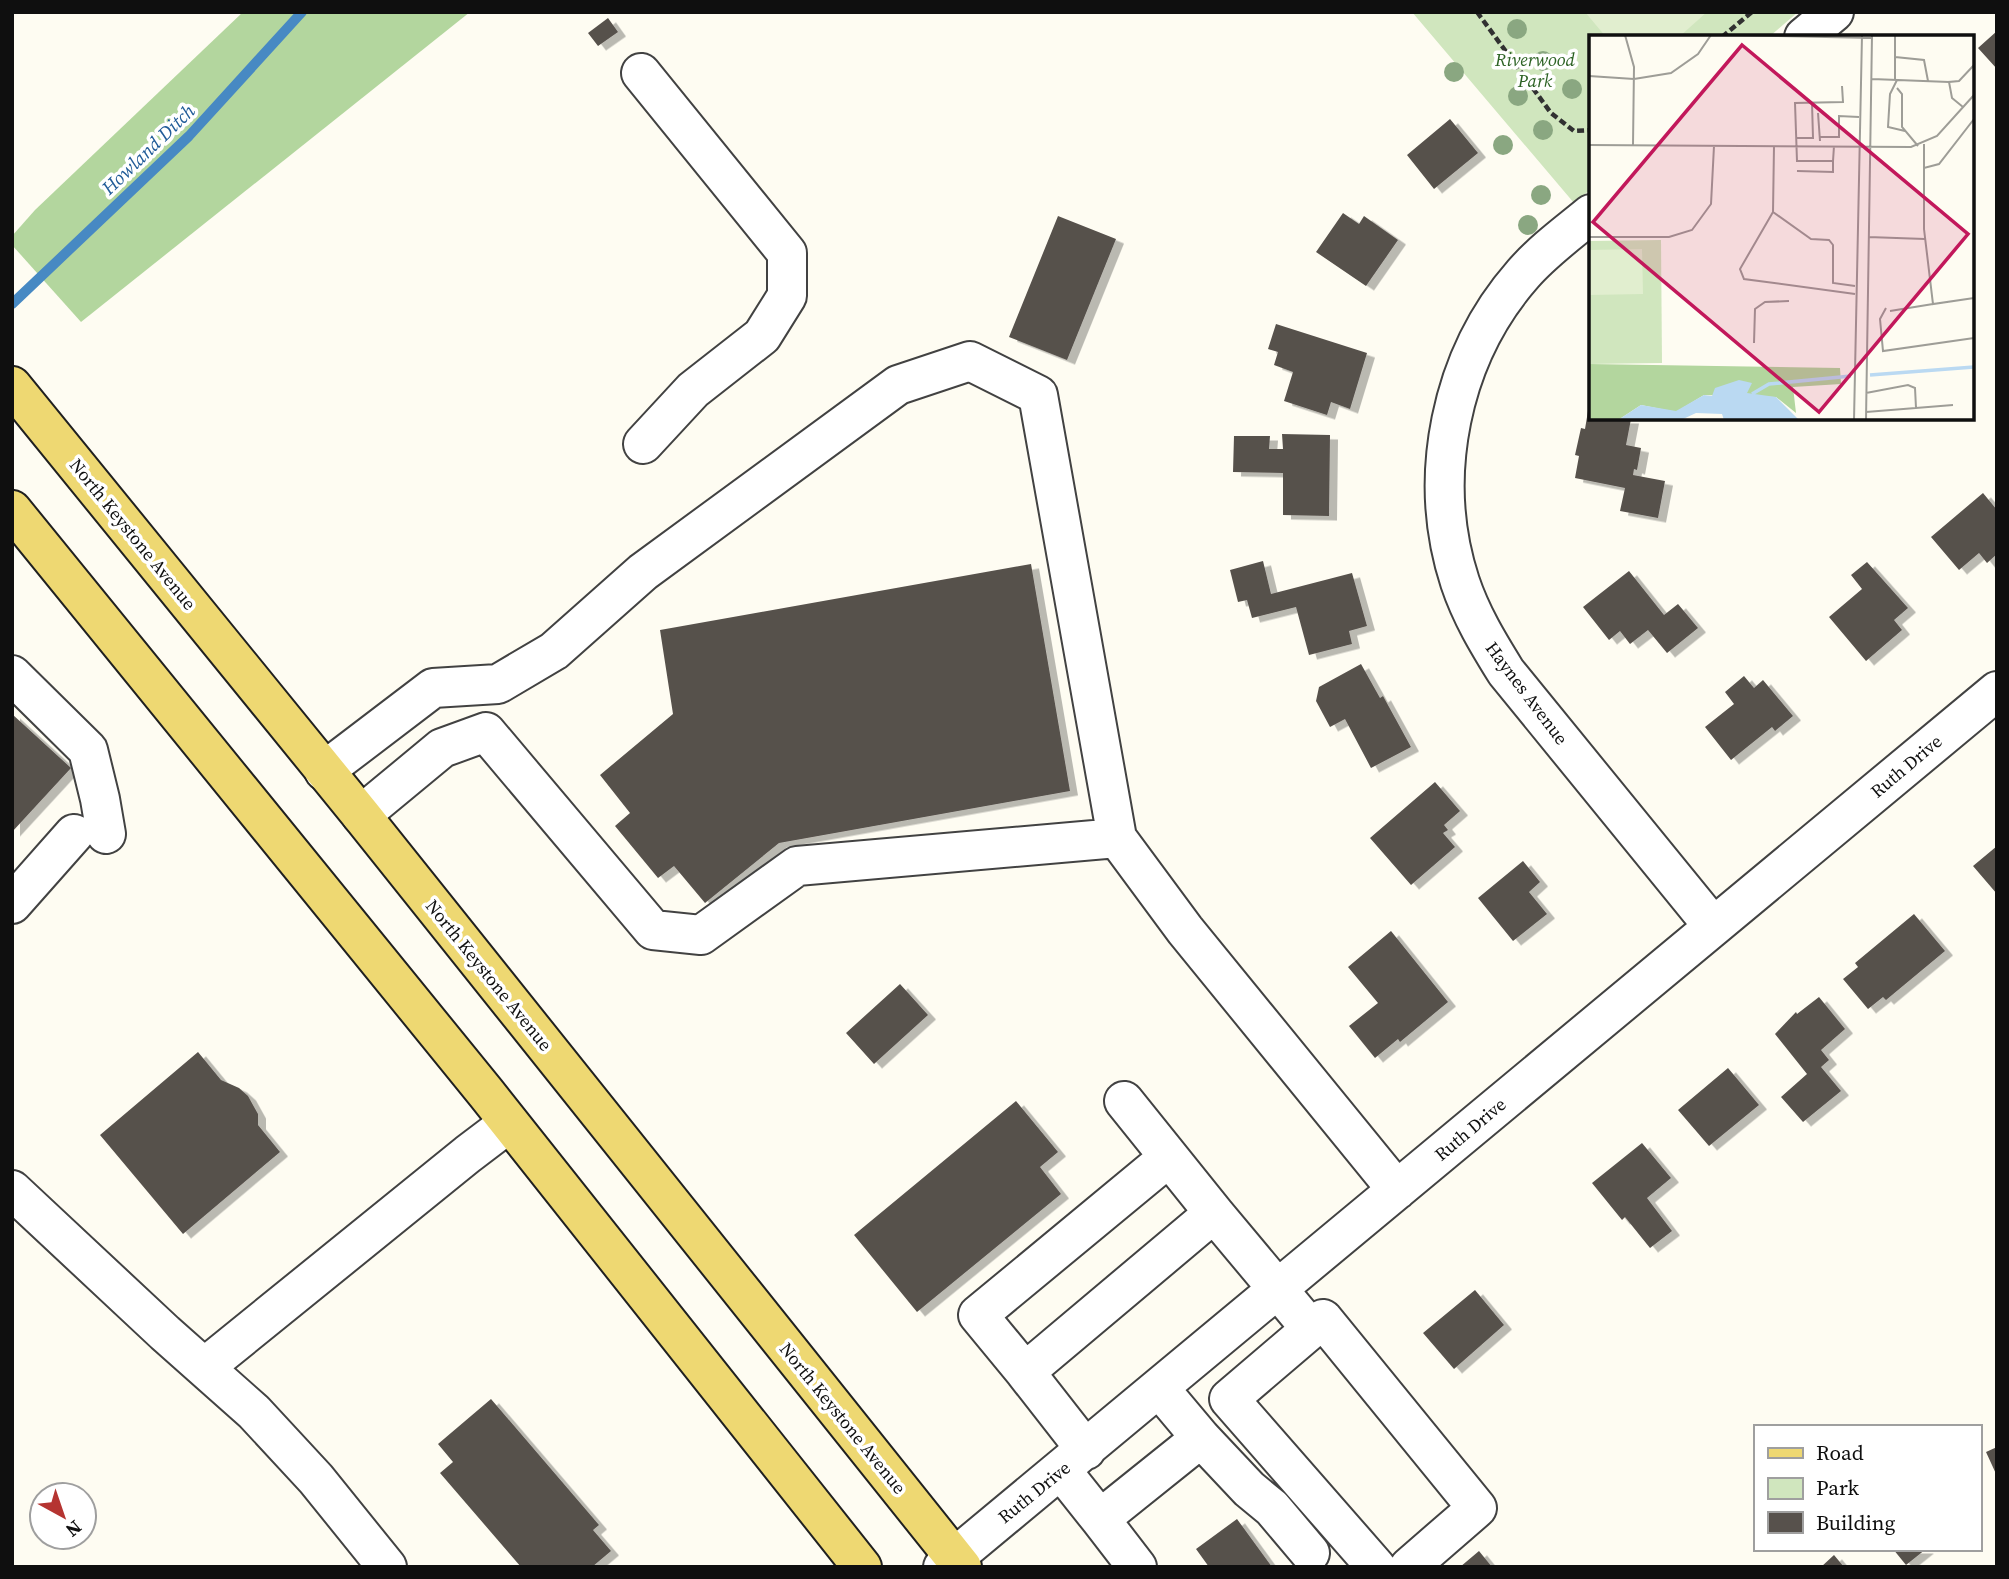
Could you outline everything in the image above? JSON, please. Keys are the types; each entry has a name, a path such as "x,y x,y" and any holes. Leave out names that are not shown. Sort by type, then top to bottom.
{"main road":[{"name":"North Keystone Avenue","path":"20,396 361,816 953,1564"},
{"path":"12,510 509,1123 862,1567"}],"street":[{"path":"1806,35 1834,12"},
{"path":"642,72 788,254 787,296 762,336 693,390 643,444"},
{"name":"Haynes Avenue","path":"1589,216 1523,274 1477,342 1458,388 1446,453 1444,502 1448,536 1461,584 1473,614 1506,672 1713,926"},
{"path":"324,771 433,688 498,684 554,651 643,572 898,385 970,361 1038,395 1117,838 1185,930 1397,1190"},
{"path":"12,675 88,750 100,799 90,834 12,904"},
{"path":"486,732 498,684"},
{"path":"433,688 486,732 653,930 701,935 797,866 1117,838"},
{"name":"Ruth Drive","path":"953,1564 1159,1388 1997,691"},
{"path":"361,816 442,748 486,732"},
{"path":"1124,1101 1311,1329"},
{"path":"205,1367 509,1123"},
{"path":"1135,1566 1100,1519 1073,1460 1025,1372 978,1315 1169,1157"},
{"path":"12,1190 254,1412 316,1479 387,1567"},
{"path":"1025,1372 1214,1213"},
{"path":"1376,1567 1229,1399 1323,1319 1477,1508 1409,1567"},
{"path":"1159,1388 1201,1438 1249,1489 1272,1508 1310,1553"},
{"path":"1100,1519 1201,1438"}],"path":[{"path":"1477,12 1551,113 1574,131 1589,130"},
{"path":"1724,35 1752,12"}],"green space":[{"path":"243,12 470,12 81,322 12,245 12,236 35,210"},
{"name":"Riverwood Park","path":"1412,12 1798,12 1771,35 1589,35 1589,191 1574,203"},
{"path":"1585,12 1707,12 1681,35 1604,35"}],"building":[{"path":"608,18 618,32 598,46 588,33"},
{"path":"1997,31 1997,69 1978,48"},
{"path":"1450,119 1478,153 1434,189 1407,155"},
{"path":"1343,213 1359,224 1364,216 1398,240 1366,286 1316,252"},
{"path":"1058,216 1116,239 1067,360 1009,337"},
{"path":"1276,324 1367,353 1350,409 1331,402 1327,415 1284,401 1293,372 1274,365 1278,352 1268,349"},
{"path":"1588,411 1589,420 1631,420 1626,445 1641,448 1637,470 1634,469 1633,475 1665,481 1658,518 1620,511 1625,488 1575,478 1579,456 1575,455 1581,428 1585,429"},
{"path":"1282,434 1330,435 1329,516 1283,515 1283,473 1233,472 1234,436 1270,436 1269,449 1283,449"},
{"path":"1983,493 1997,510 1997,554 1987,563 1979,553 1959,570 1931,537"},
{"path":"1263,561 1271,594 1352,573 1367,626 1349,631 1352,644 1309,655 1296,607 1252,618 1247,600 1238,602 1230,570"},
{"path":"1867,562 1908,608 1894,620 1902,630 1866,661 1829,617 1862,589 1851,575"},
{"path":"1031,564 1070,791 779,843 705,903 674,866 658,878 615,826 630,813 600,775 673,714 660,630"},
{"path":"1629,571 1664,615 1678,604 1698,628 1667,653 1648,630 1630,644 1620,631 1609,640 1583,607"},
{"path":"1361,664 1380,698 1383,696 1411,747 1371,768 1345,719 1330,727 1316,701 1319,687"},
{"path":"1744,676 1754,688 1763,680 1793,716 1775,731 1772,727 1731,760 1705,727 1734,704 1725,692"},
{"path":"12,714 71,768 12,832"},
{"path":"1435,782 1460,811 1444,825 1448,830 1443,833 1455,847 1411,885 1370,838"},
{"path":"1997,846 1997,894 1973,866"},
{"path":"1523,861 1540,882 1529,892 1547,914 1513,941 1478,898"},
{"path":"1914,914 1945,951 1886,1000 1883,997 1868,1009 1843,979 1858,967 1855,963"},
{"path":"1391,931 1448,1002 1400,1042 1398,1039 1375,1058 1349,1026 1378,1003 1348,967"},
{"path":"900,984 928,1015 874,1064 846,1033"},
{"path":"1819,997 1845,1029 1821,1050 1829,1060 1821,1067 1841,1091 1803,1122 1781,1097 1807,1074 1775,1034 1796,1012 1797,1014"},
{"path":"198,1052 221,1080 239,1088 248,1096 258,1114 258,1125 280,1152 183,1234 100,1135"},
{"path":"1728,1068 1759,1105 1709,1146 1678,1110"},
{"path":"1016,1101 1058,1152 1040,1167 1061,1194 917,1312 854,1235"},
{"path":"1642,1143 1671,1178 1647,1198 1672,1231 1650,1248 1625,1217 1622,1220 1592,1183"},
{"path":"1475,1290 1504,1325 1454,1369 1423,1333"},
{"path":"491,1399 599,1525 593,1530 611,1551 592,1567 521,1567 440,1473 453,1462 438,1444"},
{"path":"1997,1447 1997,1476 1986,1452"},
{"path":"1237,1519 1272,1567 1209,1567 1196,1549"},
{"path":"1479,1551 1492,1567 1460,1567"},
{"path":"1895,1551 1924,1551 1906,1565"},
{"path":"1834,1555 1844,1567 1821,1567"}],"waterway":[{"name":"Howland Ditch","path":"12,304 189,136 302,12"}]}
